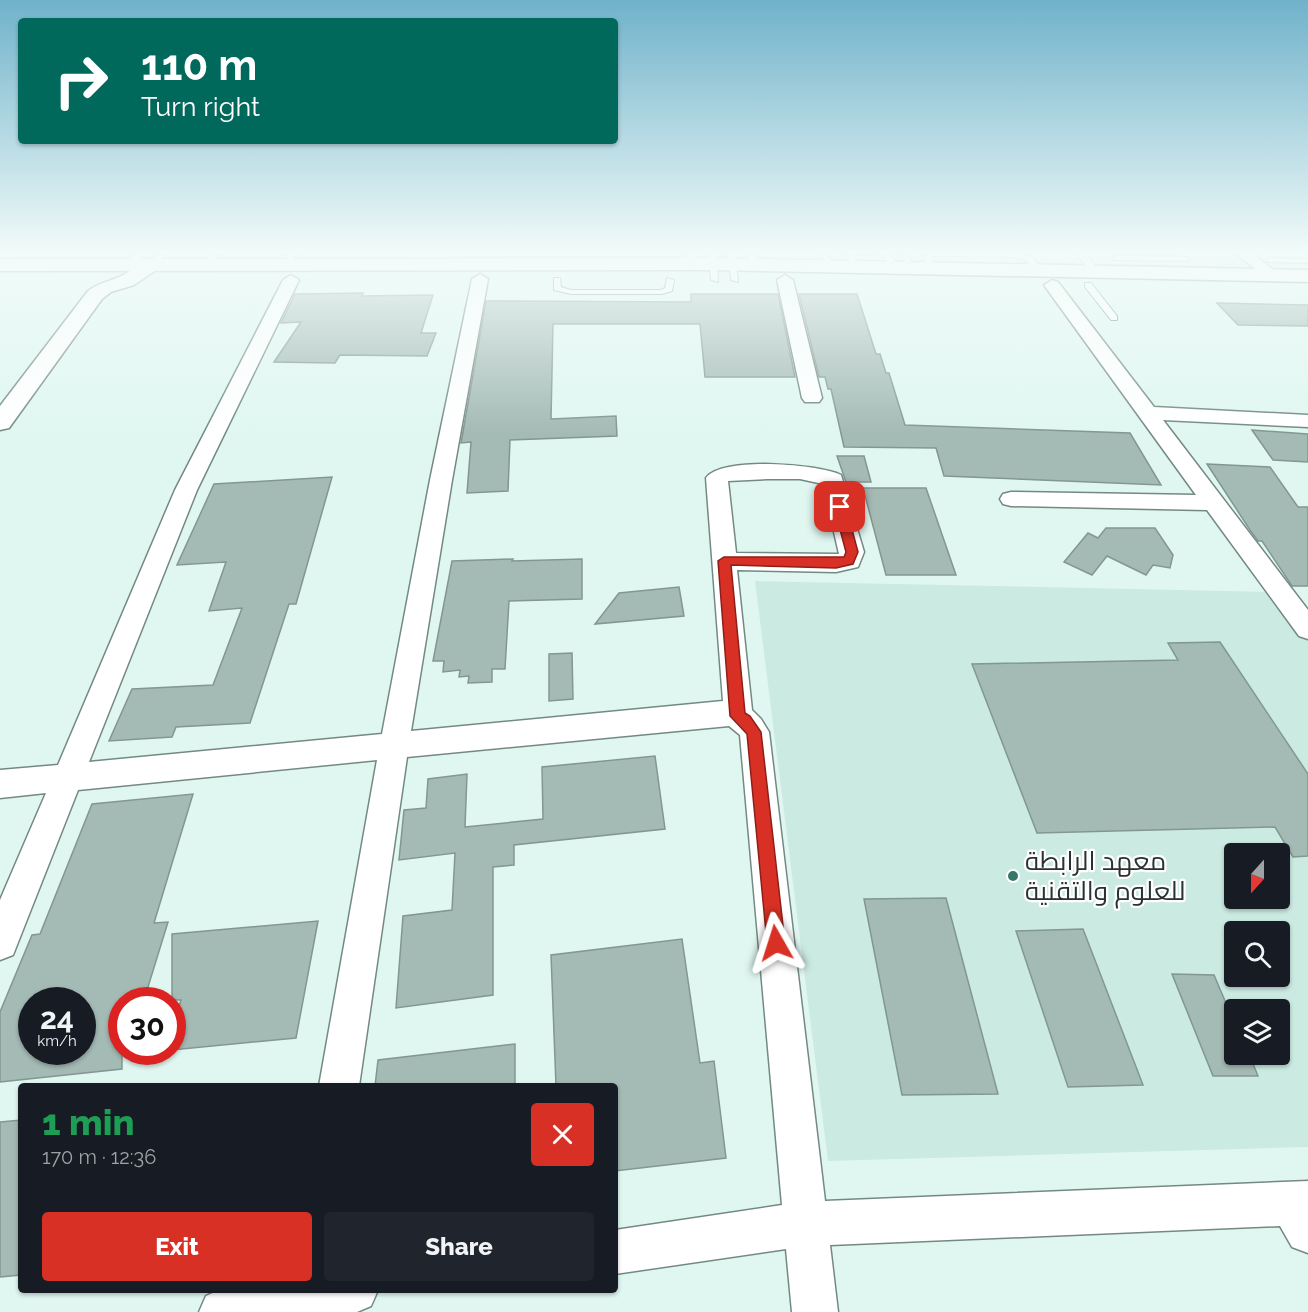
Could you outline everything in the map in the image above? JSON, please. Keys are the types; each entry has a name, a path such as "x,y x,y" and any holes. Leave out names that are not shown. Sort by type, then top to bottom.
{"main road":[{"path":"0,423 81,312"}],"street":[{"path":"0,942 186,490 269,312"},
{"path":"339,1083 445,449 473,312"},
{"path":"792,312 812,398"},
{"path":"1072,312 1214,503 1297,600 1308,629"},
{"path":"1147,413 1308,421"},
{"path":"724,561 836,563 849,561 852,552 833,480 815,473 729,473 719,476 716,482 738,716"},
{"path":"1011,499 1214,503"},
{"path":"0,784 722,713 745,720 754,732 814,1312"},
{"path":"618,1252 805,1224 1302,1213"},
{"path":"222,1312 340,1293"}],"lane":[{"path":"1111,312 1114,318"}],"shaded area":[{"name":"معهد الرابطة للعلوم والتقنية","path":"755,581 1276,592 1308,636 1308,1147 828,1161"}],"building":[{"path":"286,312 428,312 421,333 436,333 427,356 340,355 335,363 274,362 301,322 281,323"},
{"path":"484,312 782,312 795,377 705,377 700,324 553,324 551,419 616,416 617,436 510,440 508,491 467,493 471,442 461,443"},
{"path":"803,312 863,312 876,354 880,354 886,373 889,373 905,425 1130,433 1161,485 944,476 936,448 844,447 831,389 828,389 825,377 819,377"},
{"path":"1226,312 1308,312 1308,326 1238,325"},
{"path":"1252,430 1308,434 1308,462 1273,460"},
{"path":"837,456 864,456 871,482 846,482"},
{"path":"1207,464 1270,467 1298,507 1308,507 1308,586 1292,586 1262,541 1258,541 1250,530"},
{"path":"332,477 296,604 289,604 250,723 176,727 172,737 109,741 132,689 213,685 242,608 209,611 226,562 177,565 214,484"},
{"path":"863,488 926,488 956,575 886,575"},
{"path":"1106,528 1155,528 1173,555 1170,568 1153,565 1146,575 1107,556 1092,575 1064,562 1088,533 1098,538"},
{"path":"513,559 512,561 582,559 582,599 509,601 505,669 492,669 492,682 468,683 469,676 459,677 460,670 443,672 444,661 433,661 452,561"},
{"path":"679,587 684,616 595,624 619,593"},
{"path":"1220,642 1308,774 1308,856 1293,857 1290,852 1290,843 1285,843 1275,827 1037,833 972,664 1178,660 1168,643"},
{"path":"572,653 573,699 549,701 549,654"},
{"path":"655,756 665,829 514,845 514,865 493,867 493,995 396,1008 403,916 452,910 455,853 399,860 404,810 426,808 428,779 467,774 465,827 543,819 542,767"},
{"path":"193,794 154,923 168,922 148,987 108,987 108,1065 122,1065 122,1069 0,1082 0,1012 32,935 40,934 92,804"},
{"path":"946,898 998,1094 902,1095 864,899"},
{"path":"318,921 296,1038 186,1049 186,987 172,987 172,934"},
{"path":"1083,929 1143,1085 1068,1087 1016,931"},
{"path":"682,939 700,1063 714,1061 726,1158 618,1171 618,1083 556,1083 551,955"},
{"path":"1172,974 1214,975 1224,999 1224,1065 1254,1065 1258,1076 1213,1076"},
{"path":"515,1044 515,1083 375,1083 378,1060"},
{"path":"18,1120 18,1275 0,1277 0,1122"}],"place":[{"name":"معهد الرابطة للعلوم والتقنية","path":"1013,876"}],"route":[{"path":"776,943 754,732 745,720 738,716 724,561 836,563 849,561 852,552 840,507"}]}
